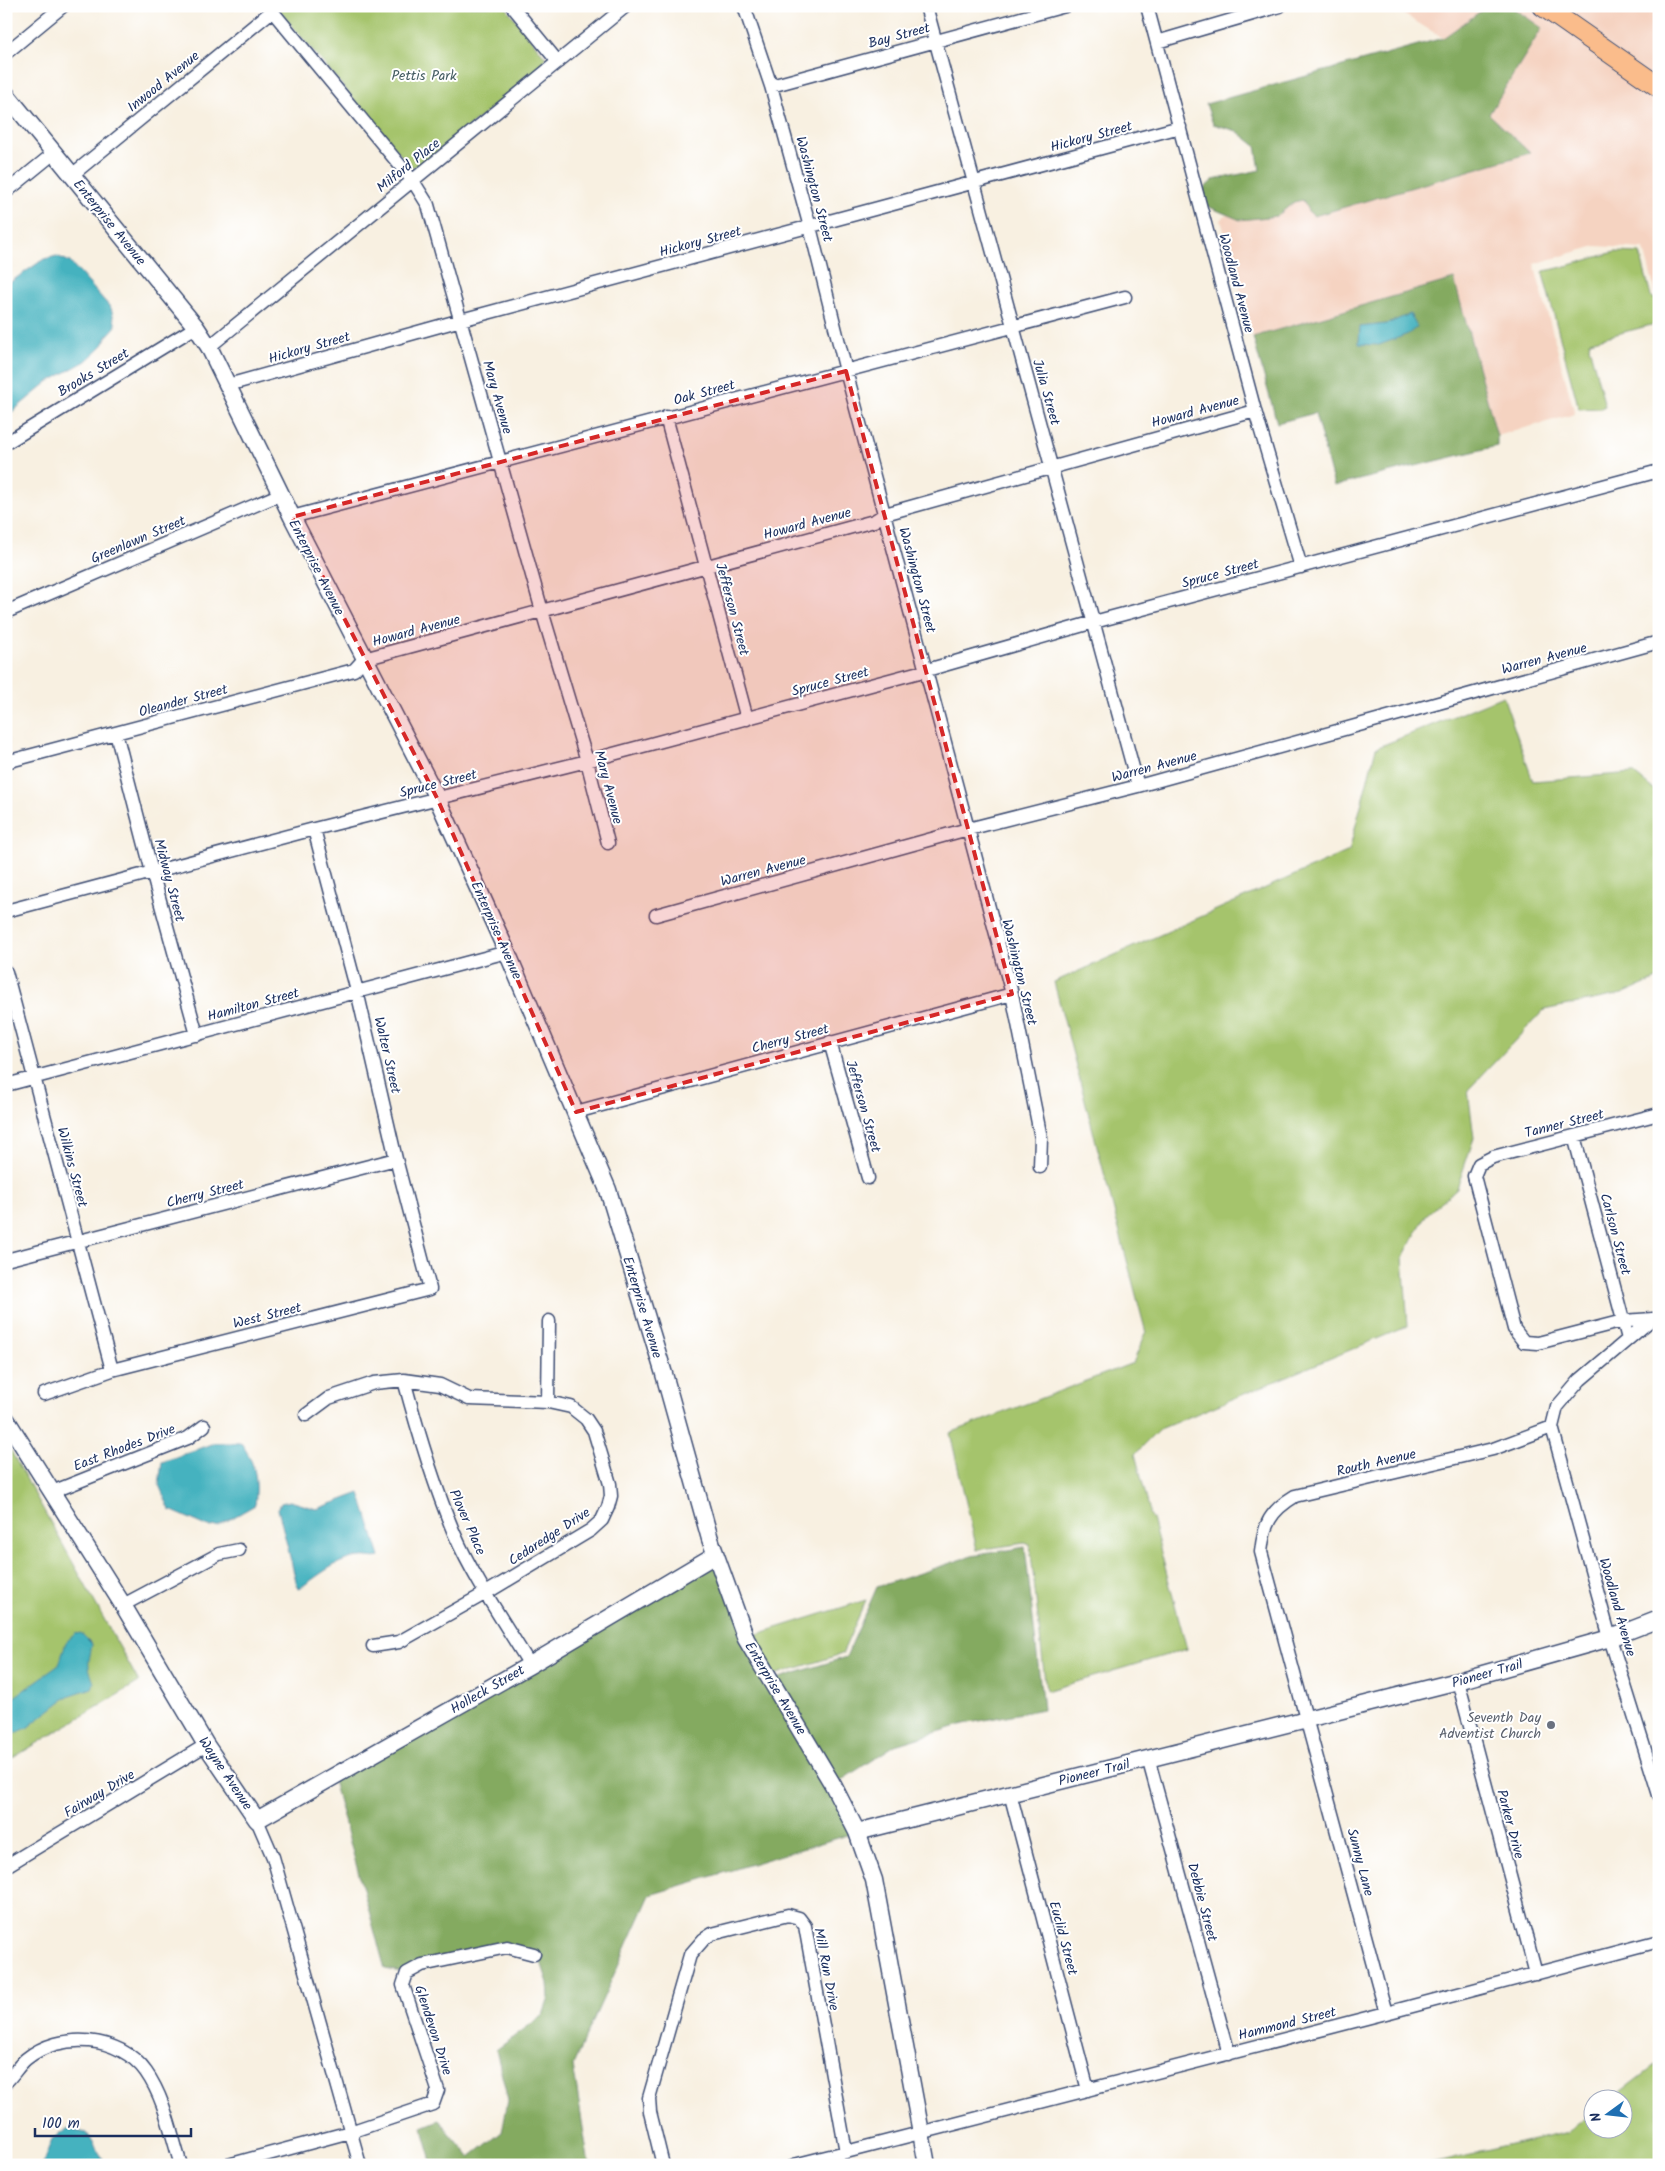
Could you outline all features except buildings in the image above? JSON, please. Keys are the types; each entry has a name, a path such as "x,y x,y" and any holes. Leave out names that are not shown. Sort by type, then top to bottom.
{"main road":[{"path":"1551,8 1659,87"}],"street":[{"path":"6,53 63,6"},
{"path":"512,6 558,62"},
{"name":"Milford Place","path":"209,347 626,6"},
{"name":"Washington Street","path":"744,6 771,86 810,227 846,371 1012,994 1041,1138 1040,1167"},
{"name":"Julia Street","path":"926,6 1138,786"},
{"name":"Bay Street","path":"771,86 1065,6"},
{"name":"Woodland Avenue","path":"1147,6 1255,410 1301,566"},
{"path":"1157,42 1280,6"},
{"name":"Inwood Avenue","path":"72,175 270,9"},
{"name":"Mary Avenue","path":"270,9 413,181 428,205 542,610 587,761 608,843"},
{"name":"Enterprise Avenue","path":"6,94 196,327 209,347 292,518 437,798 508,952 608,1190 664,1374 715,1554 746,1639 815,1754 857,1832"},
{"name":"Hickory Street","path":"228,386 461,320 1180,127"},
{"path":"6,192 54,153"},
{"name":"Oak Street","path":"292,518 666,417 1125,297"},
{"name":"Brooks Street","path":"6,443 196,327"},
{"name":"Howard Avenue","path":"364,659 874,521 884,514 1255,410"},
{"name":"Jefferson Street","path":"666,417 747,718"},
{"name":"Spruce Street","path":"6,911 314,829 587,761 927,670 1094,622 1301,566 1659,471"},
{"name":"Greenlawn Street","path":"6,612 281,494"},
{"name":"Warren Avenue","path":"656,915 968,829 1138,786 1659,642"},
{"name":"Oleander Street","path":"6,762 354,670 364,659"},
{"name":"Midway Street","path":"116,733 197,1035"},
{"name":"Walter Street","path":"314,829 357,991 396,1159 430,1289"},
{"name":"Hamilton Street","path":"6,1085 508,952"},
{"name":"Wilkins Street","path":"6,972 112,1370"},
{"name":"Cherry Street","path":"576,1112 1012,994"},
{"name":"Jefferson Street","path":"830,1042 868,1178"},
{"name":"Tanner Street","path":"1623,1321 1538,1343 1524,1342 1514,1329 1474,1176 1478,1164 1493,1157 1659,1114"},
{"name":"Carlson Street","path":"1574,1136 1628,1339"},
{"name":"Cherry Street","path":"6,1260 396,1159"},
{"name":"West Street","path":"44,1394 112,1370 430,1289"},
{"path":"1623,1321 1655,1318"},
{"path":"1552,1427 1557,1407 1580,1380 1655,1318"},
{"path":"548,1402 549,1321"},
{"name":"Cedaredge Drive","path":"306,1415 329,1398 374,1383 404,1380 440,1385 468,1398 548,1402 571,1407 586,1419 594,1431 610,1484 611,1496 608,1507 602,1520 591,1530 486,1593 399,1642 373,1646"},
{"name":"Plover Place","path":"404,1380 431,1474 455,1534 486,1593 530,1665"},
{"name":"Wayne Avenue","path":"6,1419 123,1605 206,1745 257,1820 273,1857 360,2165"},
{"name":"East Rhodes Drive","path":"52,1492 188,1438 204,1426"},
{"name":"Woodland Avenue","path":"1552,1427 1610,1638 1658,1793"},
{"name":"Routh Avenue","path":"1307,1719 1261,1552 1263,1532 1267,1522 1281,1505 1295,1496 1493,1449 1552,1427"},
{"path":"123,1605 219,1554 239,1550"},
{"name":"Holleck Street","path":"257,1820 530,1665 715,1554"},
{"name":"Pioneer Trail","path":"857,1832 1458,1681 1610,1638 1659,1619"},
{"name":"Parker Drive","path":"1458,1681 1536,1974"},
{"name":"Sunny Lane","path":"1307,1719 1386,2013"},
{"name":"Fairway Drive","path":"6,1866 206,1745"},
{"name":"Debbie Street","path":"1148,1758 1229,2054"},
{"name":"Euclid Street","path":"1010,1793 1088,2090"},
{"path":"857,1832 874,1880 927,2165"},
{"name":"Mill Run Drive","path":"663,2165 650,2112 649,2098 690,1955 704,1939 712,1934 788,1915 799,1918 805,1926 846,2152"},
{"name":"Hammond Street","path":"921,2132 1229,2054 1659,1941"},
{"name":"Glendevon Drive","path":"228,2165 350,2132 433,2104 438,2090 403,1985 407,1973 422,1965 507,1947 534,1954"},
{"path":"6,2082 26,2059 48,2046 67,2041 90,2041 111,2046 130,2056 146,2071 160,2099 181,2165"},
{"path":"794,2165 921,2132"}],"highlighted area":[{"path":"846,371 1012,994 576,1112 437,798 292,517"}],"shaded area":[{"path":"1390,6 1488,6 1443,38"},
{"path":"1510,6 1659,6 1659,294 1656,295 1644,249 1596,246 1534,264 1575,414 1497,436 1454,279 1253,337 1221,220 1227,215 1240,220 1277,216 1294,202 1304,200 1308,211 1529,154 1489,114 1542,28"}],"green space":[{"name":"Pettis Park","path":"275,6 505,6 546,58 539,71 419,166 411,167"},
{"path":"1488,6 1510,6 1542,28 1489,114 1530,153 1314,216 1308,211 1303,200 1294,202 1277,216 1240,220 1207,206 1199,193 1213,180 1260,170 1256,146 1237,131 1213,124 1206,104 1443,38"},
{"path":"1615,252 1640,253 1651,296 1659,299 1659,323 1590,341 1589,346 1605,406 1601,408 1579,409 1543,274 1544,271"},
{"path":"1454,279 1497,436 1497,446 1334,486 1315,413 1277,423 1253,337","holes":["1410,315 1359,343 1360,327 1387,324"]},
{"path":"1503,696 1533,781 1633,773 1659,794 1659,978 1622,994 1544,1010 1468,1090 1474,1138 1457,1188 1426,1215 1403,1257 1408,1326 1160,1429 1135,1454 1149,1514 1152,1519 1187,1649 1046,1691 1030,1545 1025,1543 977,1550 950,1433 1133,1363 1146,1333 1054,982 1349,851 1376,748"},
{"path":"6,1442 139,1682 6,1762"},
{"path":"1025,1547 1043,1709 964,1724 895,1745 834,1785 857,1832 650,1895 573,2065 589,2165 433,2165 422,2127 439,2120 470,2157 502,2132 508,2100 496,2050 543,2015 549,1998 548,1983 541,1962 534,1954 507,1947 407,1973 385,1969 332,1777 715,1555 770,1681 846,1657 877,1587 972,1556"},
{"path":"866,1600 842,1654 774,1675 751,1636"},
{"path":"1659,2063 1659,2165 1422,2165 1569,2132 1582,2122 1582,2138 1632,2138 1632,2088 1626,2088"}],"water":[{"path":"57,256 70,262 111,308 116,326 108,335 103,345 86,361 48,382 6,417 6,285 44,259"},
{"path":"1410,314 1417,327 1408,334 1379,345 1359,344 1360,327 1387,324"},
{"path":"214,1443 241,1443 250,1458 255,1472 256,1496 255,1505 218,1526 209,1527 170,1510 159,1485 162,1462"},
{"path":"360,1493 380,1557 352,1558 336,1564 298,1589 278,1509 281,1503 290,1501 317,1509"},
{"path":"81,1633 92,1644 89,1663 94,1683 92,1688 68,1696 27,1728 11,1733 6,1729 6,1703 59,1665 66,1642 75,1634"},
{"path":"67,2129 87,2133 102,2158 104,2165 42,2165 52,2139"}],"place":[{"name":"Seventh Day Adventist Church","path":"1551,1725"}]}
